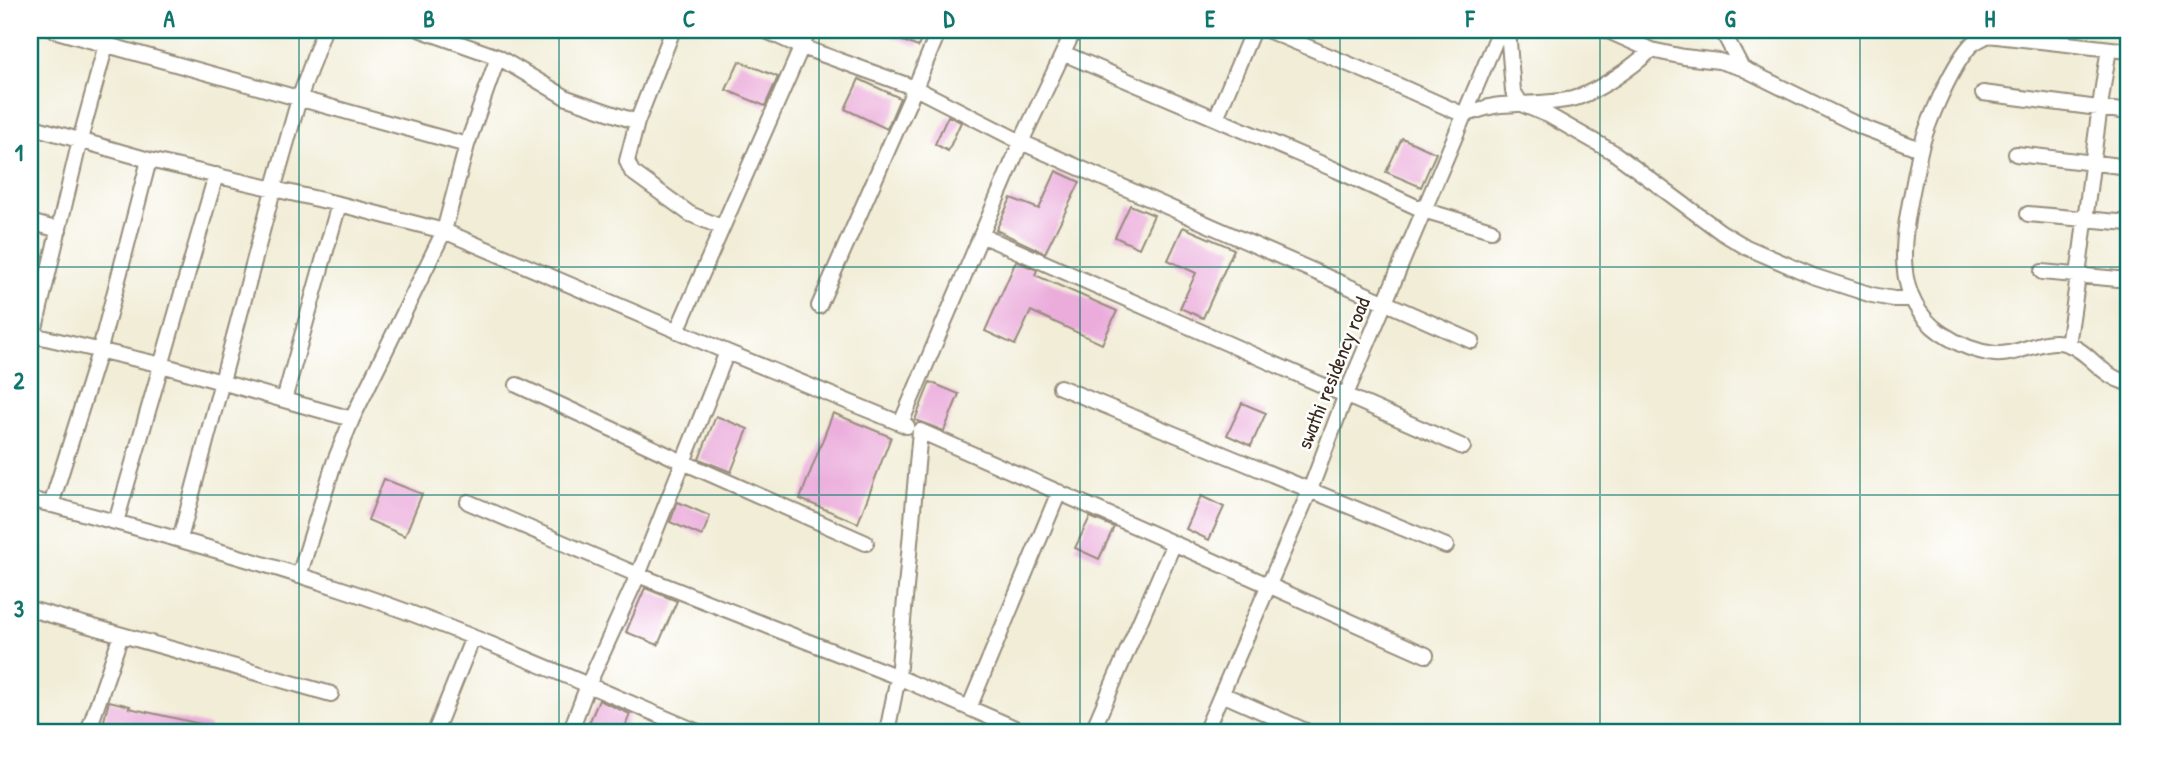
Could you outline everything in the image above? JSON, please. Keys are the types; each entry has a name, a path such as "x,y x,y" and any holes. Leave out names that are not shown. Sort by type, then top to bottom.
{"street":[{"path":"53,30 107,37 299,99 467,145"},
{"path":"180,539 273,190 299,99 324,30"},
{"path":"421,30 498,57 567,98 637,122"},
{"path":"673,30 637,122 628,161 632,172 690,214 721,227"},
{"path":"764,30 802,47 915,88 1021,142 1472,341"},
{"path":"677,331 809,30"},
{"path":"819,306 939,30"},
{"path":"901,423 1021,142 1074,30"},
{"path":"1216,118 1252,30"},
{"path":"1267,30 1464,115 1497,105 1574,98 1637,64 1651,50"},
{"name":"swathi residency road","path":"1205,732 1310,490 1345,397 1500,30"},
{"path":"1508,30 1513,91 1521,104 1548,115 1613,152 1721,232 1746,247 1813,276 1872,295 1912,299"},
{"path":"1606,30 1651,50 1719,61 1742,68 1862,127 1920,149"},
{"path":"1723,30 1742,68"},
{"path":"2129,51 1988,35 1972,44 1951,75 1920,149 1903,242 1905,281 1912,299 1933,327 1956,343 1995,354 2022,351 2045,343 2068,344 2089,356 2109,375 2129,384"},
{"path":"107,37 32,332 162,365 352,419"},
{"path":"2068,344 2109,49"},
{"path":"1063,52 1423,210 1491,230"},
{"path":"299,576 334,463 352,419 444,231 467,145 498,57"},
{"path":"1983,93 2129,112"},
{"path":"30,126 149,160 444,231 920,431 1426,655"},
{"path":"2016,154 2129,167"},
{"path":"51,505 100,349 149,160"},
{"path":"116,522 216,175"},
{"path":"284,400 340,204"},
{"path":"2028,214 2129,223"},
{"path":"30,222 59,230"},
{"path":"981,235 1463,447"},
{"path":"2042,271 2129,280"},
{"path":"570,732 587,685 638,575 727,352"},
{"path":"517,385 866,543"},
{"path":"1060,387 1446,546"},
{"path":"887,732 898,677 920,431"},
{"path":"969,708 1059,492"},
{"path":"30,499 180,539 344,590 473,637 698,732"},
{"path":"468,502 638,575 898,677 1024,732"},
{"path":"1092,732 1174,543"},
{"path":"30,609 331,694"},
{"path":"88,732 121,635"},
{"path":"435,732 473,637"},
{"path":"1222,694 1308,732"},
{"path":"30,731 35,732"}],"building":[{"path":"875,30 925,30 918,47"},
{"path":"739,61 778,77 765,106 726,90"},
{"path":"859,79 900,98 887,129 845,109"},
{"path":"948,116 961,122 948,151 935,144"},
{"path":"1402,138 1436,153 1421,187 1386,172"},
{"path":"1056,171 1080,182 1045,253 996,230 1011,198 1039,209"},
{"path":"1130,205 1154,215 1139,248 1115,237"},
{"path":"1183,227 1234,249 1203,318 1180,308 1196,273 1168,260"},
{"path":"1016,261 1037,270 1035,275 1117,311 1102,344 1031,311 1015,345 985,331"},
{"path":"930,382 959,394 944,431 915,420"},
{"path":"1242,403 1266,413 1251,446 1227,435"},
{"path":"833,413 891,437 858,523 800,499"},
{"path":"716,416 748,429 731,472 699,459"},
{"path":"384,479 422,494 405,536 368,520"},
{"path":"1201,496 1224,507 1209,540 1186,529"},
{"path":"678,502 710,516 702,536 670,522"},
{"path":"1090,517 1114,527 1099,559 1075,548"},
{"path":"645,588 677,601 658,645 626,632"},
{"path":"599,700 630,714 623,732 585,732"},
{"path":"109,701 210,726 210,732 101,732"}]}
